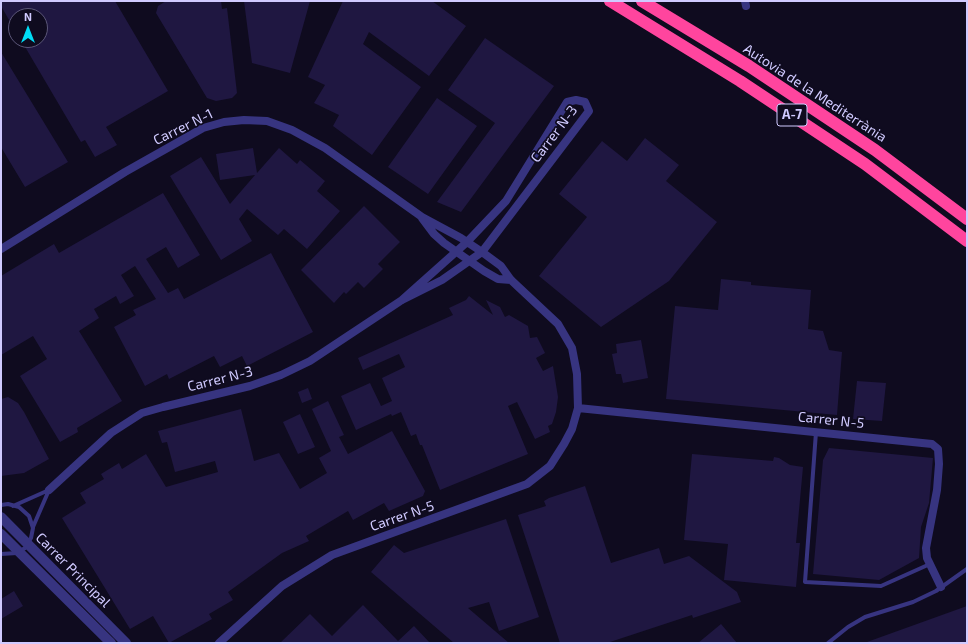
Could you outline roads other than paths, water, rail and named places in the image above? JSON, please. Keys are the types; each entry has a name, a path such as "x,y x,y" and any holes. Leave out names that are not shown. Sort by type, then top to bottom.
{"highway":[{"name":"A-7","path":"610,1 740,81 865,164 967,240"},
{"name":"Autovia de la Mediterrània","path":"642,1 748,66 875,150 967,219"}],"street":[{"name":"Carrer N-3","path":"49,490 111,433 142,413 163,406 250,386 281,375 310,361 402,300 442,280 482,252 589,111 585,102 576,100 567,102 506,201 467,242 402,300"},
{"name":"Carrer N-1","path":"1,249 125,172 203,128 224,122 244,120 267,121 292,130 325,148 422,217 482,252 501,266 511,280"},
{"name":"Carrer N-1","path":"422,217 434,234 456,252 498,279 511,280"},
{"name":"Carrer N-5","path":"219,643 282,586 332,555 527,484 550,466 572,429 578,408 577,374 572,348 558,324 511,280"},
{"name":"Carrer N-5","path":"578,408 932,444 938,449 939,464 937,490 926,548 927,558 942,588"},
{"name":"Carrer Principal","path":"1,517 126,643"},
{"name":"Carrer Principal","path":"1,534 111,643"}],"lane":[{"path":"816,432 805,582 881,586 930,564"},
{"path":"13,506 49,490"},
{"path":"1,554 9,555 19,552 28,544 49,490"},
{"path":"1,505 19,507 29,516 33,528"},
{"path":"828,643 848,627 865,617 913,602 942,588 967,569"}]}
